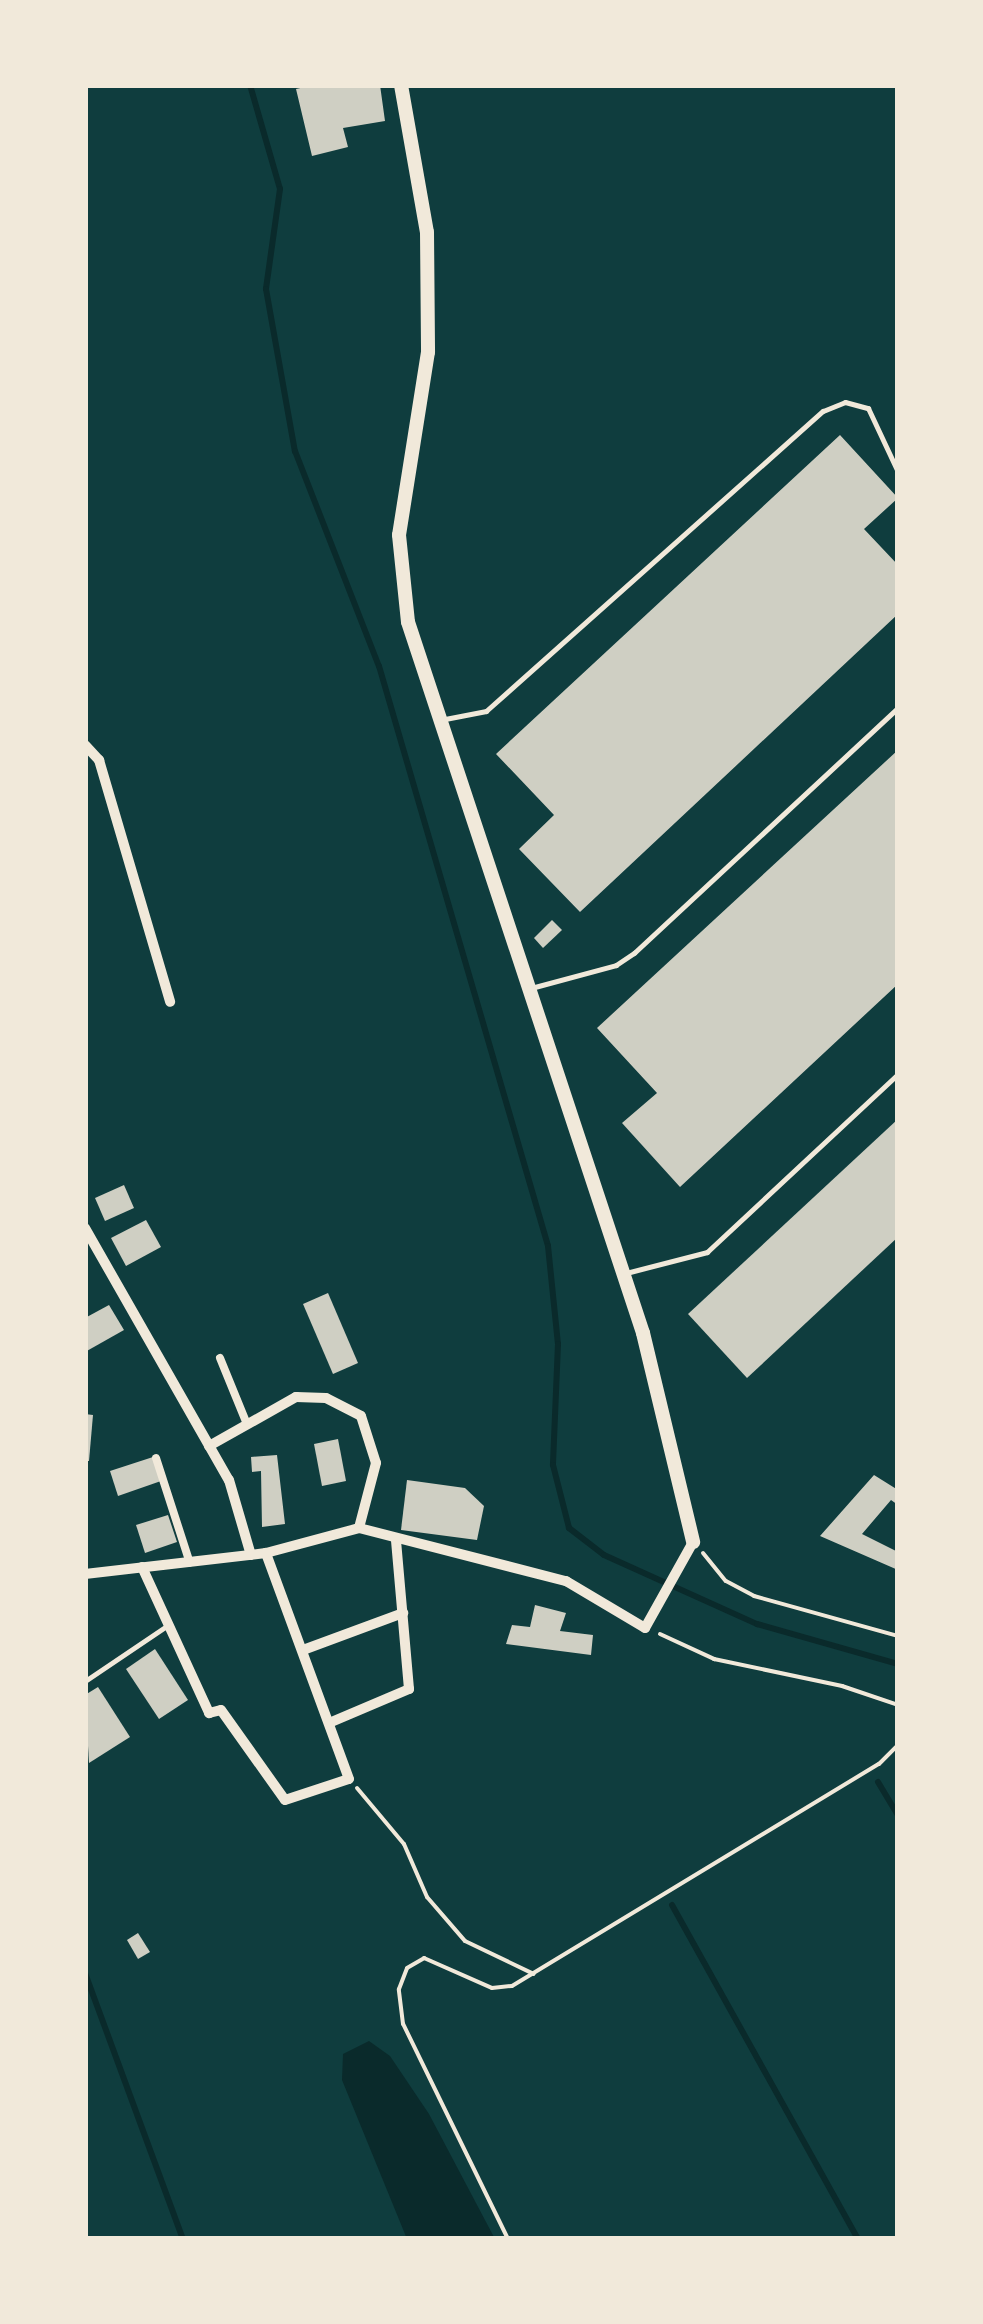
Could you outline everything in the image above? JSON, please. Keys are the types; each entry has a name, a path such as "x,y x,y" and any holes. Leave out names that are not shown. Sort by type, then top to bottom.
{"street":[{"path":"85,1574 266,1553 359,1528 566,1581 645,1628 693,1542 623,1274 408,622 399,565 428,352 427,232 401,85"},
{"path":"85,745 99,760 170,1002"},
{"path":"85,1228 229,1480 251,1555"},
{"path":"220,1358 247,1424"},
{"path":"209,1446 296,1397 326,1398 361,1416 376,1463 359,1528"},
{"path":"156,1458 190,1563"},
{"path":"329,1723 409,1688 396,1540"},
{"path":"142,1567 165,1627 209,1713 221,1710 285,1800 349,1779 266,1553"},
{"path":"303,1650 403,1613"}],"lane":[{"path":"440,720 486,712 823,412 845,402 868,408 898,472"},
{"path":"528,988 616,965 634,953 898,708"},
{"path":"623,1274 707,1252 898,1074"},
{"path":"85,1681 165,1627"}],"path":[{"path":"693,1542 726,1581 754,1596 898,1636"},
{"path":"645,1628 714,1660 842,1686 898,1705"},
{"path":"508,2239 403,2024 398,1989 407,1968 424,1958 492,1988 534,1974 880,1764 898,1745"},
{"path":"349,1779 404,1844 427,1898 465,1941 534,1974"}],"water":[{"path":"369,2041 390,2056 429,2114 495,2239 407,2239 342,2080 343,2054"}],"building":[{"path":"314,85 380,85 385,121 343,128 348,147 312,156 296,89"},
{"path":"840,435 898,498 864,529 898,565 898,614 580,912 519,849 554,815 496,754"},
{"path":"898,750 898,984 680,1187 622,1123 657,1093 597,1028"},
{"path":"552,920 562,930 543,948 534,938"},
{"path":"898,1119 898,1237 747,1378 688,1314"},
{"path":"124,1185 134,1208 105,1221 95,1198"},
{"path":"146,1220 161,1247 126,1266 111,1238"},
{"path":"328,1293 358,1363 333,1374 303,1304"},
{"path":"109,1305 124,1330 85,1352 85,1318"},
{"path":"85,1414 93,1415 89,1461 85,1461"},
{"path":"338,1439 346,1481 322,1486 314,1444"},
{"path":"277,1455 285,1524 262,1527 261,1471 252,1472 251,1457"},
{"path":"153,1457 161,1481 118,1496 110,1471"},
{"path":"874,1475 898,1490 898,1505 891,1500 862,1534 898,1552 898,1570 820,1536"},
{"path":"407,1480 465,1488 484,1506 477,1540 401,1530"},
{"path":"168,1515 177,1542 145,1553 136,1525"},
{"path":"535,1605 566,1613 560,1631 593,1635 591,1655 506,1644 512,1625 530,1627"},
{"path":"155,1649 188,1700 159,1719 126,1669"},
{"path":"98,1687 130,1737 89,1763 85,1695"},
{"path":"138,1933 150,1952 138,1959 127,1940"}],"waterway":[{"path":"250,85 280,189 266,289 295,451 379,666 548,1246 558,1344 553,1465 569,1528 604,1555 757,1624 898,1664"},
{"path":"878,1782 898,1815"},
{"path":"672,1905 858,2239"},
{"path":"85,1973 183,2239"}]}
